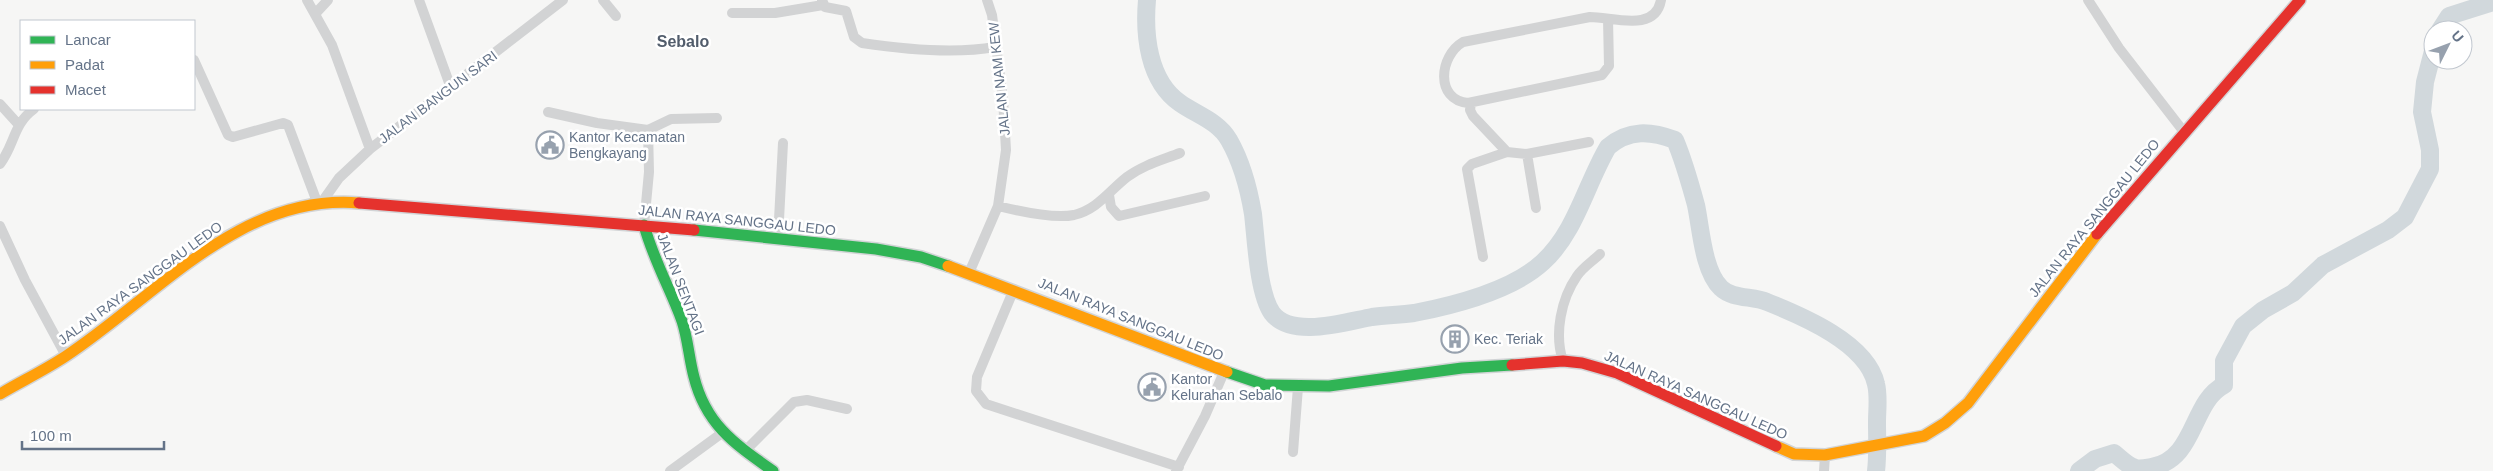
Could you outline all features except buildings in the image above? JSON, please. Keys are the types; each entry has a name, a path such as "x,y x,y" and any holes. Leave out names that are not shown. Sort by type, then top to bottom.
{"main road":[{"name":"JALAN RAYA SANGGAU LEDO","path":"0,394 66,356 171,276 238,230 286,209 320,202 350,202 644,225 907,254 1014,289 1224,372 1265,385 1329,386 1462,368 1563,361 1582,363 1617,373 1794,454 1825,455 1860,446 1924,436 1939,428 1975,396 2067,270 2184,132 2300,0"},
{"name":"JALAN SENTAGI","path":"644,225 650,252 682,321 700,400 707,414 722,433 773,471"}],"street":[{"path":"307,0 332,45 370,149"},
{"path":"315,14 328,0"},
{"path":"419,0 451,88"},
{"name":"JALAN BANGUN SARI","path":"320,202 339,178 370,149 563,0"},
{"path":"602,0 616,16"},
{"name":"JALAN NAM KEW","path":"969,273 998,206 1006,131 992,15 987,0"},
{"path":"1608,19 1609,66 1602,75 1471,103 1456,101 1445,87 1443,77 1445,66 1450,55 1460,43 1590,17 1630,21 1649,18 1658,10 1661,0"},
{"path":"2088,0 2119,48 2184,132"},
{"path":"732,13 775,13 823,3 846,11 854,37 862,43 942,49 980,50 996,47"},
{"path":"195,62 228,135 233,137 284,123 288,125 320,202"},
{"path":"1471,103 1470,110 1473,116 1507,152"},
{"path":"0,104 18,124"},
{"path":"0,164 13,141 18,124 23,117 33,110"},
{"path":"548,112 597,123 648,130 671,119 717,118"},
{"path":"644,225 649,172 648,130"},
{"path":"1483,257 1468,169 1472,164 1507,152 1527,154 1589,142"},
{"path":"778,239 783,143"},
{"path":"998,206 1068,216 1094,206 1109,195 1127,177 1142,167 1180,154"},
{"path":"1527,154 1536,208"},
{"path":"1109,195 1111,207 1119,216 1206,196"},
{"path":"0,226 24,280 66,356"},
{"path":"1563,361 1558,340 1563,307 1578,274 1600,254"},
{"path":"1014,289 977,377 975,388 982,401 1021,417 1178,469 1205,416 1224,372"},
{"path":"1293,452 1298,387"},
{"path":"745,451 794,402 807,400 847,408"},
{"path":"670,471 722,433"},
{"path":"1824,471 1825,455"}],"waterway":[{"path":"1147,0 1146,27 1150,56 1161,82 1169,94 1180,103 1219,128 1229,140 1237,157 1244,176 1253,214 1258,265 1264,293 1272,313 1281,321 1292,325 1319,327 1372,317 1414,313 1465,301 1516,281 1543,262 1564,237 1608,147 1624,137 1640,133 1657,135 1675,140 1696,205 1706,260 1710,271 1721,288 1737,296 1767,302 1814,323 1847,344 1870,369 1876,384 1877,393 1876,471"},
{"path":"2446,20 2449,16 2493,2"},
{"path":"2079,471 2095,459 2114,453 2128,465 2135,468 2152,467 2166,462 2177,453 2185,442 2213,393 2224,385 2224,361 2243,326 2263,310 2293,293 2323,265 2388,230 2405,217 2430,169 2430,150 2422,112 2428,70"}],"traffic: fast":[{"path":"644,225 652,250 682,321 694,377 706,408 714,421 734,442 773,471"},
{"path":"694,230 876,249 921,257 948,266"},
{"path":"1227,372 1265,385 1329,386 1462,368 1512,365"}],"traffic: slow":[{"path":"0,394 66,356 202,253 238,231 276,214 316,204 359,203"},
{"path":"1776,446 1794,454 1825,455 1924,436 1945,423 1968,403 2097,234"},
{"path":"948,266 1227,372"}],"traffic: jam":[{"path":"2097,234 2300,0"},
{"path":"359,203 694,230"},
{"path":"1512,365 1563,361 1582,363 1617,373 1776,446"}],"place":[{"name":"Kantor Kecamatan Bengkayang","path":"550,145"},
{"name":"Kec. Teriak","path":"1455,339"},
{"name":"Kantor Kelurahan Sebalo","path":"1152,387"}],"district":[{"name":"Sebalo","path":"683,41"}]}
